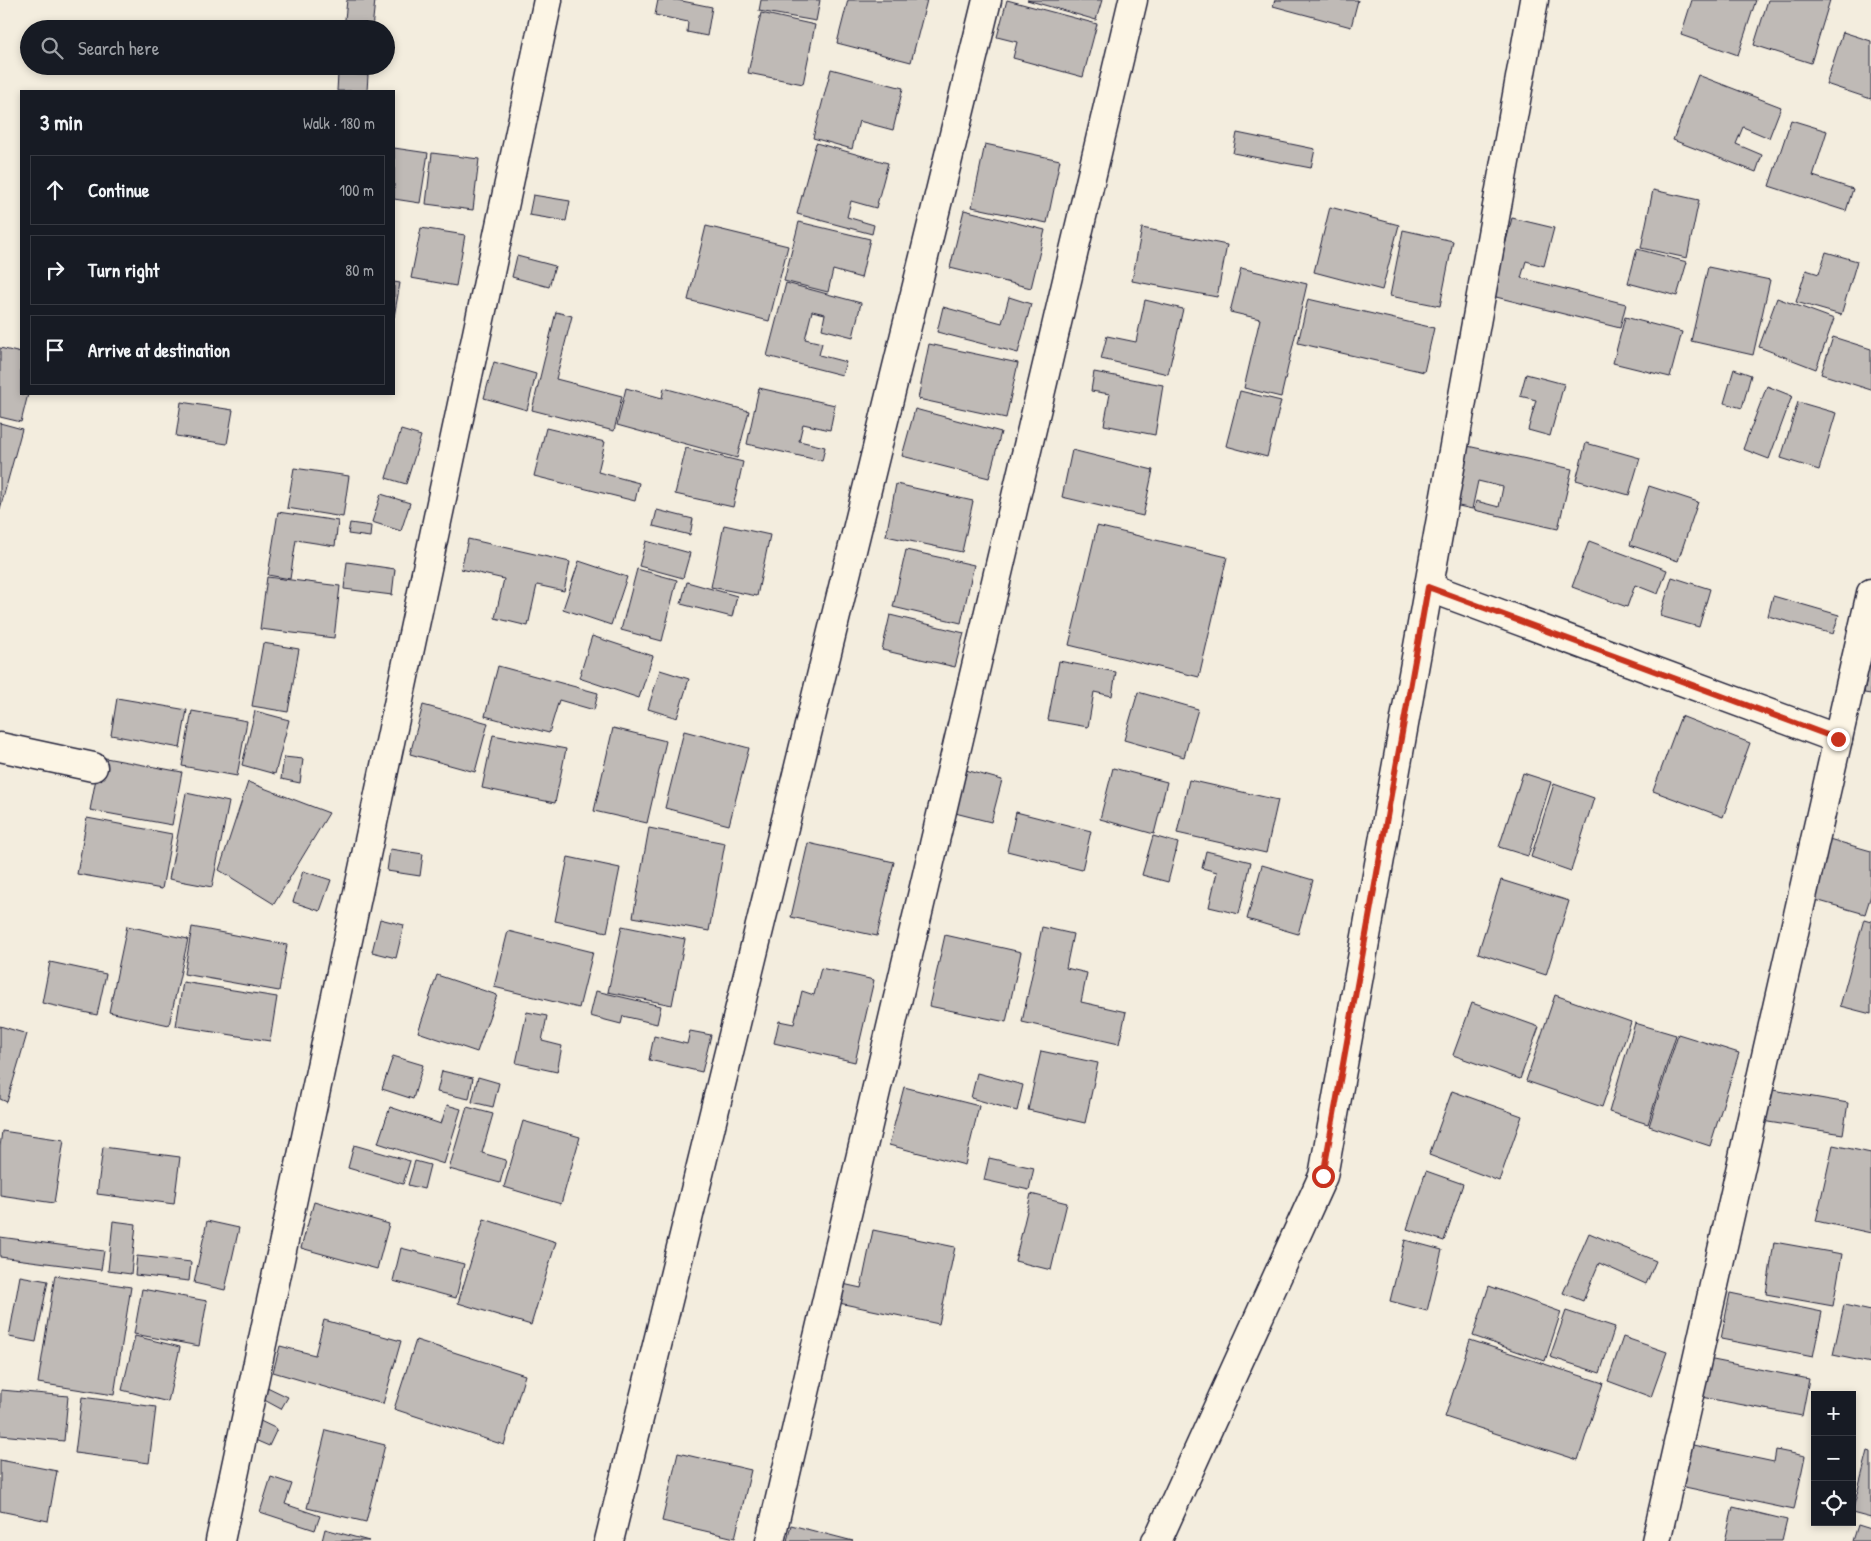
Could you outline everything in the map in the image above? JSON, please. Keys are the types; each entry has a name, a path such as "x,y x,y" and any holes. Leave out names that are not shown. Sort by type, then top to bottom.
{"street":[{"path":"220,1541 548,0"},
{"path":"609,1541 987,0"},
{"path":"770,1541 1133,0"},
{"path":"1156,1541 1323,1176 1534,0"},
{"path":"1428,587 1838,739"},
{"path":"1656,1541 1871,593"},
{"path":"0,747 93,767"}],"building":[{"path":"347,0 375,0 373,20 345,20"},
{"path":"658,0 677,0 712,7 707,36 687,32 688,22 655,15"},
{"path":"761,0 820,0 816,21 759,11"},
{"path":"848,0 927,0 911,62 837,43"},
{"path":"1007,0 1097,24 1083,77 1013,58 1017,42 997,37"},
{"path":"1027,0 1102,0 1096,20"},
{"path":"1275,0 1358,0 1351,27 1273,6"},
{"path":"1692,0 1756,0 1738,55 1681,35"},
{"path":"1768,0 1830,0 1811,63 1754,45"},
{"path":"761,13 815,25 803,84 748,73"},
{"path":"1843,32 1871,41 1871,99 1826,84"},
{"path":"831,69 903,88 893,130 859,121 852,149 813,138"},
{"path":"338,75 368,75 367,90 337,90"},
{"path":"1698,75 1781,107 1769,138 1743,127 1736,144 1762,155 1756,172 1673,140"},
{"path":"1791,120 1827,131 1813,176 1853,189 1846,211 1769,186"},
{"path":"1237,133 1315,149 1311,168 1233,153"},
{"path":"816,143 888,163 876,208 851,201 847,217 874,225 872,234 797,214"},
{"path":"985,144 1060,160 1047,223 972,207"},
{"path":"395,148 428,153 420,203 395,199"},
{"path":"432,153 479,159 473,210 426,204"},
{"path":"1653,190 1699,200 1687,258 1641,248"},
{"path":"533,195 570,201 566,221 529,215"},
{"path":"1330,207 1399,225 1382,290 1314,272"},
{"path":"964,210 1045,230 1031,288 950,268"},
{"path":"1512,218 1554,228 1544,266 1526,261 1521,278 1626,304 1620,328 1492,296"},
{"path":"799,222 870,239 861,278 833,270 828,292 784,281"},
{"path":"706,226 788,246 769,321 688,300"},
{"path":"421,228 465,235 456,286 411,278"},
{"path":"1142,228 1227,245 1217,297 1132,281"},
{"path":"1403,230 1453,241 1440,306 1390,296"},
{"path":"1637,249 1687,262 1677,296 1628,283"},
{"path":"1826,252 1857,261 1841,315 1796,302 1806,270 1819,274"},
{"path":"517,256 555,266 549,287 512,277"},
{"path":"1708,267 1770,280 1753,355 1691,341"},
{"path":"1241,268 1307,284 1281,397 1244,388 1260,319 1230,312"},
{"path":"395,282 400,283 395,311"},
{"path":"786,283 861,303 853,337 822,329 825,314 812,311 805,339 822,343 819,355 846,362 842,375 767,356"},
{"path":"1009,297 1031,304 1018,353 937,332 943,307 1002,323"},
{"path":"1777,298 1834,319 1816,369 1759,347"},
{"path":"1308,299 1434,328 1424,372 1298,343"},
{"path":"1145,300 1183,309 1168,374 1101,359 1107,336 1136,342"},
{"path":"556,312 572,316 556,379 622,396 614,431 532,410"},
{"path":"1625,317 1682,332 1670,377 1613,363"},
{"path":"1833,337 1871,349 1871,390 1821,374"},
{"path":"929,344 1018,363 1006,418 918,399"},
{"path":"0,348 20,353 20,395 28,395 21,422 0,417"},
{"path":"494,362 536,374 527,410 484,398"},
{"path":"1734,369 1751,375 1742,408 1724,403"},
{"path":"1094,372 1163,385 1155,435 1104,425 1110,394 1091,391"},
{"path":"1526,374 1564,384 1550,436 1528,430 1536,400 1520,396"},
{"path":"1767,386 1792,396 1769,459 1743,449"},
{"path":"626,388 662,398 664,388 749,411 737,458 617,425"},
{"path":"759,388 835,405 830,430 803,424 799,441 825,447 822,461 747,444"},
{"path":"1240,391 1281,401 1267,457 1226,446"},
{"path":"181,402 233,410 227,444 176,436"},
{"path":"1798,402 1836,413 1819,470 1781,458"},
{"path":"915,409 1001,432 989,478 902,456"},
{"path":"0,423 22,429 0,509"},
{"path":"546,428 605,442 598,472 639,483 635,501 534,476"},
{"path":"401,430 421,436 406,484 386,478"},
{"path":"1586,443 1640,458 1629,495 1576,480"},
{"path":"1463,445 1572,469 1558,529 1474,510 1476,501 1499,507 1503,487 1478,481 1472,509 1450,504"},
{"path":"686,448 743,462 733,507 675,494"},
{"path":"1072,450 1153,470 1143,516 1062,497"},
{"path":"294,468 349,476 343,517 287,508"},
{"path":"896,484 973,501 962,552 886,536"},
{"path":"1649,486 1698,502 1678,561 1630,545"},
{"path":"381,494 410,503 401,531 372,522"},
{"path":"657,510 693,519 690,535 653,526"},
{"path":"278,512 338,521 335,546 296,540 290,579 268,575"},
{"path":"350,523 371,526 370,537 348,534"},
{"path":"724,525 770,535 757,596 711,587"},
{"path":"1097,526 1227,557 1199,677 1069,645"},
{"path":"468,539 570,562 564,591 537,585 528,626 495,618 504,579 461,569"},
{"path":"646,541 690,553 683,578 639,566"},
{"path":"1589,541 1667,570 1658,594 1635,585 1627,607 1572,587"},
{"path":"906,550 974,565 961,623 893,607"},
{"path":"579,561 627,577 611,625 563,609"},
{"path":"347,562 395,569 392,595 344,589"},
{"path":"637,569 677,580 662,641 621,630"},
{"path":"267,577 340,586 334,638 260,629"},
{"path":"1672,577 1710,589 1699,627 1660,616"},
{"path":"687,582 737,596 732,617 681,604"},
{"path":"1773,596 1839,615 1833,634 1768,616"},
{"path":"890,615 964,633 955,667 882,650"},
{"path":"592,636 653,656 639,698 579,678"},
{"path":"263,643 299,649 288,712 252,706"},
{"path":"1871,655 1871,694 1864,693"},
{"path":"1059,661 1116,672 1112,696 1094,692 1088,727 1048,720"},
{"path":"498,666 598,693 594,710 559,700 549,733 485,716"},
{"path":"660,670 689,679 677,718 648,709"},
{"path":"1138,692 1198,709 1184,757 1124,740"},
{"path":"117,698 187,710 180,748 111,735"},
{"path":"423,705 488,723 475,772 410,754"},
{"path":"192,711 247,721 237,776 182,766"},
{"path":"255,711 289,720 275,774 242,765"},
{"path":"1681,716 1750,743 1723,817 1653,791"},
{"path":"613,728 666,741 647,823 594,811"},
{"path":"684,731 749,748 729,825 665,808"},
{"path":"493,735 566,749 555,803 482,788"},
{"path":"100,757 182,772 172,825 90,810"},
{"path":"284,757 303,759 300,783 281,779"},
{"path":"1113,768 1167,782 1154,834 1100,819"},
{"path":"962,769 1002,780 991,822 951,812"},
{"path":"1523,773 1551,782 1528,856 1499,847"},
{"path":"1189,780 1278,800 1266,853 1177,833"},
{"path":"248,782 329,813 274,904 219,870"},
{"path":"1554,784 1594,798 1571,871 1531,857"},
{"path":"186,793 229,802 212,887 169,879"},
{"path":"1016,812 1091,831 1082,870 1007,851"},
{"path":"87,818 172,834 162,889 77,874"},
{"path":"649,828 725,843 709,931 633,917"},
{"path":"1153,836 1178,843 1168,882 1142,875"},
{"path":"1829,839 1871,851 1871,895 1865,914 1812,899"},
{"path":"808,843 894,862 877,936 791,917"},
{"path":"390,849 423,854 420,876 387,871"},
{"path":"1206,851 1251,862 1239,914 1209,907 1217,872 1202,868"},
{"path":"568,857 620,868 607,932 555,921"},
{"path":"1262,865 1313,880 1298,934 1247,919"},
{"path":"303,871 331,880 320,911 293,902"},
{"path":"1501,880 1569,901 1546,975 1478,953"},
{"path":"380,919 404,925 396,958 372,952"},
{"path":"1864,919 1871,921 1871,1014 1840,1006"},
{"path":"127,926 188,939 169,1025 109,1012"},
{"path":"622,926 685,939 672,1005 608,992"},
{"path":"192,927 287,945 279,991 184,974"},
{"path":"1042,927 1073,934 1066,968 1087,973 1081,1002 1126,1012 1119,1044 1022,1022"},
{"path":"508,931 593,952 579,1008 494,987"},
{"path":"945,935 1021,952 1006,1022 929,1006"},
{"path":"50,962 106,974 97,1015 42,1003"},
{"path":"821,968 874,980 855,1062 774,1043 779,1021 794,1024 802,991 814,995"},
{"path":"437,975 497,995 477,1052 418,1032"},
{"path":"183,982 277,997 270,1041 176,1026"},
{"path":"596,991 661,1006 657,1024 623,1016 621,1024 590,1016"},
{"path":"1555,995 1631,1022 1602,1107 1526,1081"},
{"path":"1472,1003 1539,1027 1520,1079 1453,1055"},
{"path":"527,1012 547,1016 542,1041 562,1046 557,1072 516,1063"},
{"path":"1635,1023 1676,1035 1648,1124 1609,1112"},
{"path":"0,1026 27,1034 7,1102 0,1099"},
{"path":"690,1031 711,1035 702,1072 649,1060 654,1036 687,1044"},
{"path":"1678,1034 1739,1053 1710,1146 1649,1126"},
{"path":"1041,1051 1098,1063 1085,1123 1028,1110"},
{"path":"393,1056 423,1065 413,1099 382,1089"},
{"path":"442,1071 473,1078 469,1099 437,1092"},
{"path":"977,1073 1023,1085 1017,1111 971,1098"},
{"path":"478,1077 499,1083 493,1107 472,1102"},
{"path":"904,1087 979,1106 965,1165 889,1145"},
{"path":"1767,1089 1848,1103 1843,1134 1762,1121"},
{"path":"1452,1091 1522,1116 1499,1181 1429,1155"},
{"path":"447,1105 461,1109 444,1164 378,1143 390,1107 441,1124"},
{"path":"467,1107 493,1114 482,1153 506,1160 500,1183 449,1169"},
{"path":"523,1121 580,1137 561,1204 504,1187"},
{"path":"2,1131 64,1140 54,1203 0,1195"},
{"path":"354,1145 410,1161 403,1184 348,1168"},
{"path":"1833,1145 1871,1153 1871,1233 1816,1221"},
{"path":"103,1147 180,1157 174,1204 97,1194"},
{"path":"989,1158 1034,1168 1029,1190 984,1180"},
{"path":"415,1161 430,1165 424,1189 408,1185"},
{"path":"1426,1171 1463,1184 1444,1241 1407,1229"},
{"path":"1031,1194 1067,1203 1051,1270 1015,1261"},
{"path":"314,1202 389,1224 377,1269 301,1248"},
{"path":"484,1219 556,1242 531,1325 458,1303"},
{"path":"113,1221 136,1224 131,1274 108,1271"},
{"path":"207,1221 239,1228 225,1290 194,1283"},
{"path":"873,1230 955,1247 939,1324 839,1303 843,1284 861,1288"},
{"path":"1589,1233 1656,1261 1646,1284 1599,1263 1583,1301 1563,1293"},
{"path":"0,1237 104,1251 101,1270 0,1257"},
{"path":"1405,1240 1442,1250 1427,1311 1390,1301"},
{"path":"1774,1242 1842,1254 1833,1306 1766,1294"},
{"path":"401,1248 464,1264 456,1298 393,1281"},
{"path":"137,1256 191,1262 189,1281 135,1275"},
{"path":"55,1275 131,1287 114,1395 38,1383"},
{"path":"20,1276 48,1281 36,1342 9,1337"},
{"path":"1489,1286 1561,1312 1545,1361 1473,1336"},
{"path":"142,1289 207,1301 199,1346 134,1334"},
{"path":"1730,1293 1822,1312 1813,1357 1721,1339"},
{"path":"1844,1305 1871,1311 1871,1363 1833,1355"},
{"path":"1566,1311 1615,1327 1600,1373 1550,1357"},
{"path":"324,1320 401,1341 383,1404 273,1372 280,1346 315,1355"},
{"path":"135,1336 180,1347 168,1402 122,1390"},
{"path":"1623,1337 1667,1352 1651,1397 1608,1381"},
{"path":"416,1340 525,1375 504,1445 394,1409"},
{"path":"1470,1340 1603,1383 1578,1460 1445,1417"},
{"path":"1708,1359 1809,1379 1802,1416 1701,1397"},
{"path":"263,1385 288,1397 281,1409 257,1396"},
{"path":"1,1390 68,1396 64,1441 0,1435"},
{"path":"82,1397 156,1407 149,1463 75,1453"},
{"path":"256,1419 277,1429 269,1446 248,1437"},
{"path":"326,1430 385,1445 366,1522 307,1508"},
{"path":"1688,1444 1774,1462 1776,1450 1805,1456 1794,1510 1680,1486"},
{"path":"1868,1451 1871,1452 1871,1518 1856,1514 1856,1498"},
{"path":"678,1453 751,1470 735,1538 662,1521"},
{"path":"0,1460 57,1471 48,1521 0,1511"},
{"path":"271,1477 292,1484 285,1504 320,1516 315,1530 260,1512"},
{"path":"1733,1507 1787,1520 1782,1541 1725,1541"},
{"path":"791,1525 853,1541 787,1541"},
{"path":"1858,1525 1871,1529 1871,1541 1853,1541"},
{"path":"325,1529 369,1541 322,1541"}],"route":[{"path":"1323,1176 1428,587 1838,739"}]}
